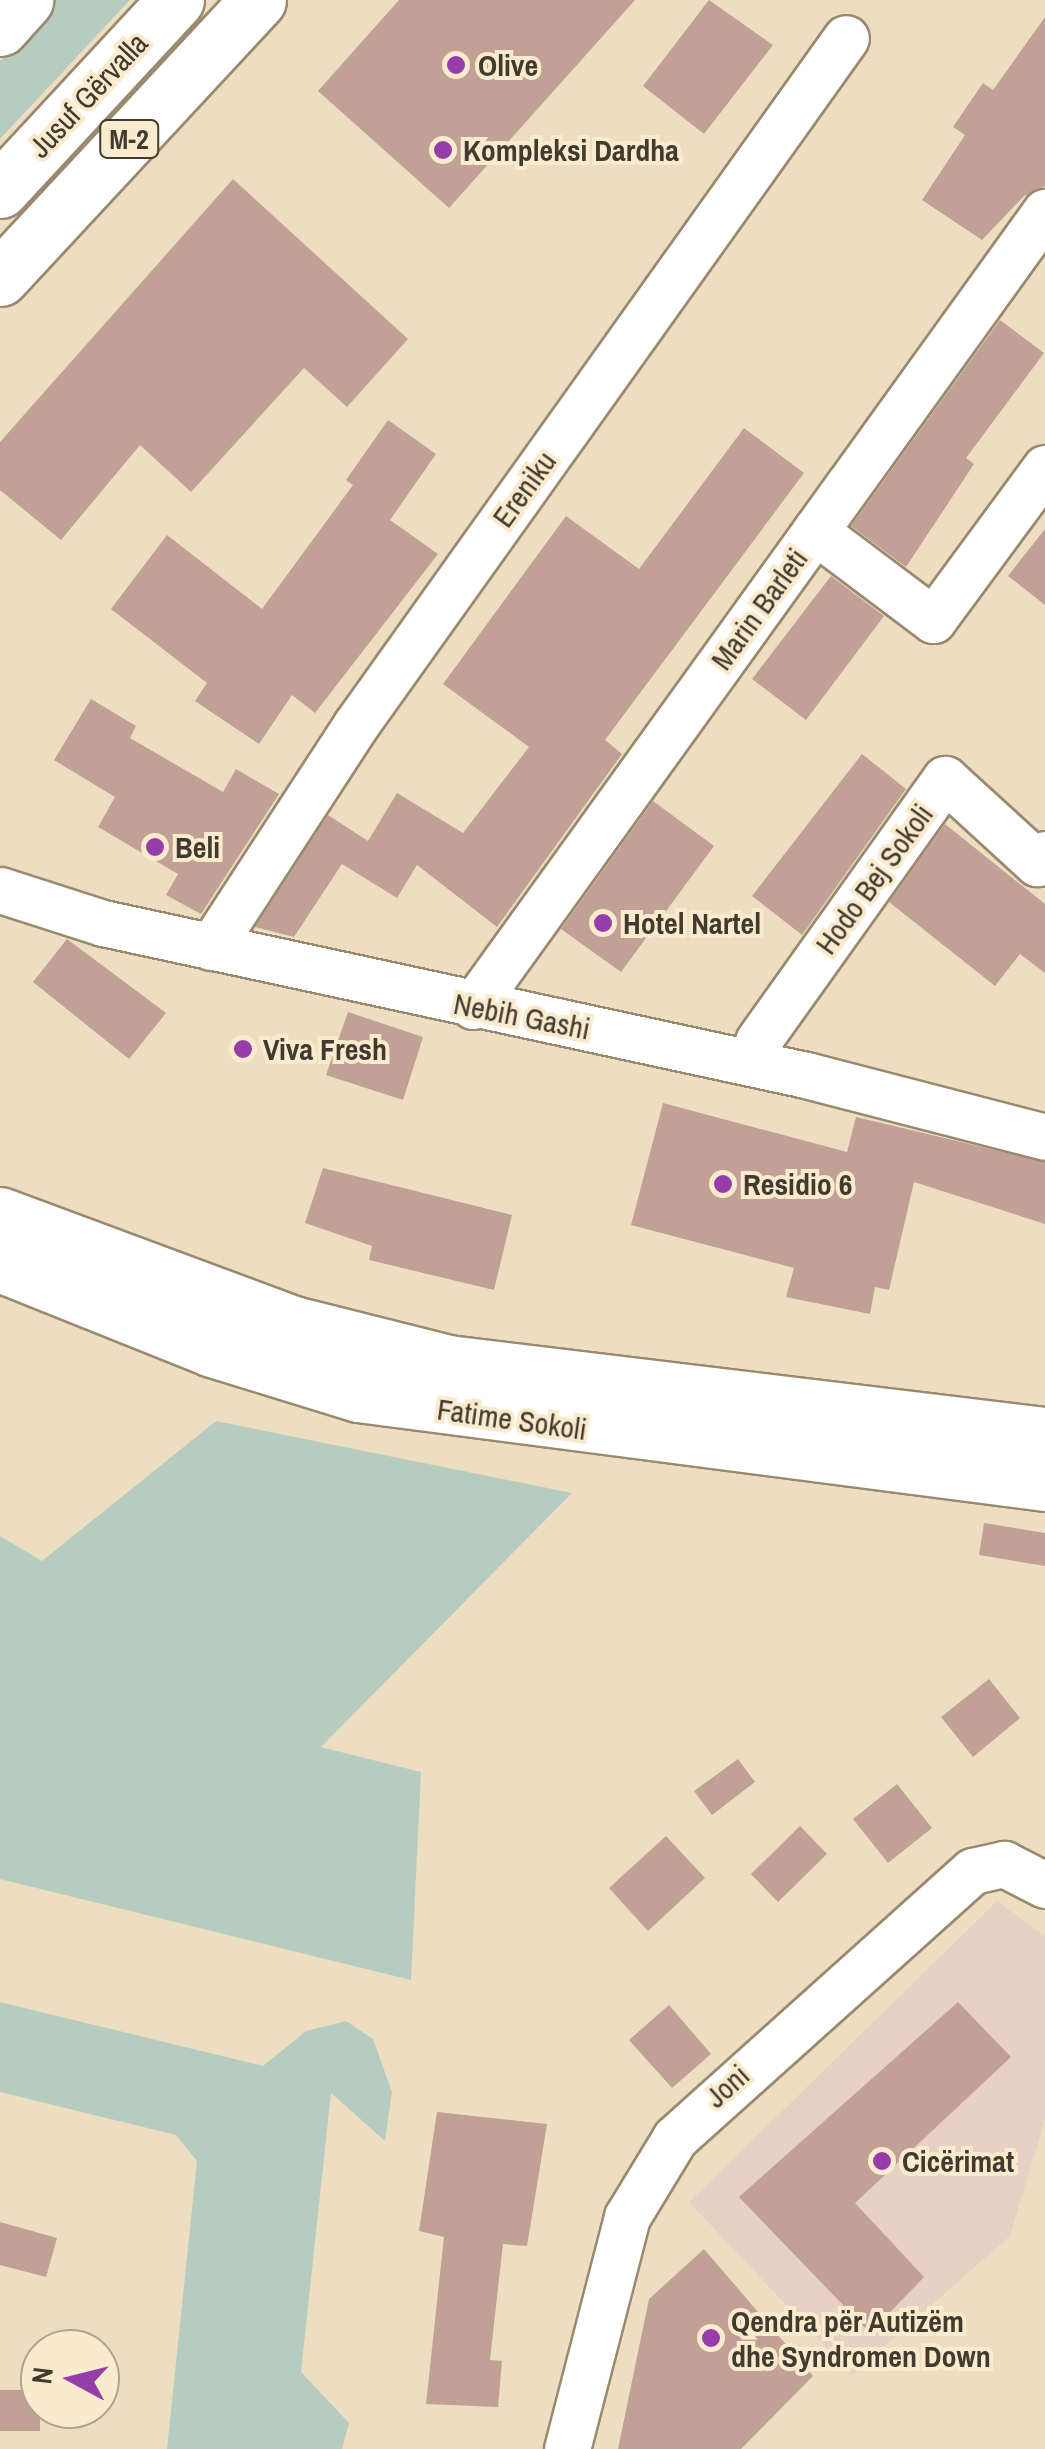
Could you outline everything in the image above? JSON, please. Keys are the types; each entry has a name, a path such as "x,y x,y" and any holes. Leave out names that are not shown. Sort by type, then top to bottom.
{"main road":[{"path":"0,28 25,0"},
{"name":"Jusuf Gërvalla","path":"0,190 176,0"},
{"name":"Jusuf Gërvalla","path":"0,278 258,0"},
{"name":"Fatime Sokoli","path":"0,1215 293,1324 415,1356 1045,1435"},
{"name":"Fatime Sokoli","path":"0,1264 212,1349 358,1394 534,1423 1045,1484"}],"street":[{"name":"Ereniku","path":"211,947 355,726 846,38"},
{"name":"Marin Barleti","path":"473,1006 1045,212"},
{"path":"815,531 932,620 1045,468"},
{"name":"Hodo Bej Sokoli","path":"758,1040 945,779 1037,863 1045,854"},
{"name":"Nebih Gashi","path":"0,890 211,947 806,1075 1045,1137"},
{"name":"Joni","path":"567,2449 627,2216 675,2138 973,1871 1004,1864 1045,1885"}],"shaded area":[{"name":"Cicërimat","path":"997,1901 1045,1936 1045,2120 1010,2236 852,2375 689,2202"}],"green space":[{"path":"55,0 130,0 0,139 0,61"},
{"path":"216,1421 572,1493 321,1747 421,1772 411,1980 0,1879 0,1536 42,1561"},
{"path":"0,2002 263,2066 306,2031 346,2021 373,2039 392,2092 385,2141 331,2093 301,2372 349,2423 342,2449 167,2449 197,2161 176,2135 0,2092"}],"building":[{"name":"Kompleksi Dardha","path":"399,0 635,0 449,208 318,91"},
{"path":"709,0 773,45 704,134 643,86"},
{"path":"1045,17 1045,186 1024,196 982,240 922,200 965,135 953,127 983,83 993,90"},
{"path":"233,179 408,339 347,407 304,368 191,492 140,445 61,540 0,490 0,442"},
{"path":"1000,320 1044,353 966,458 974,464 906,567 851,526"},
{"path":"388,420 436,454 390,520 438,554 315,713 292,695 259,744 195,701 207,683 111,609 167,535 262,609 353,485 346,480"},
{"path":"744,428 804,473 605,740 622,754 497,927 417,865 397,898 342,864 294,937 255,927 328,815 368,841 397,793 463,833 529,747 443,684 566,516 639,569"},
{"path":"1045,529 1045,605 1008,576"},
{"path":"831,576 884,616 806,720 752,679"},
{"path":"91,699 136,726 130,738 223,792 236,769 279,794 201,914 166,895 178,874 98,827 115,797 54,760"},
{"path":"862,754 906,789 802,935 752,896"},
{"path":"653,801 714,846 621,972 561,929"},
{"path":"945,824 1045,904 1045,973 1020,954 995,986 889,902"},
{"path":"67,939 166,1013 129,1059 33,982"},
{"path":"348,1012 423,1037 403,1100 326,1075"},
{"path":"663,1103 847,1152 856,1117 1045,1162 1045,1224 914,1182 889,1290 875,1287 870,1314 786,1297 794,1268 631,1225"},
{"path":"323,1168 512,1215 494,1290 369,1260 372,1246 305,1223"},
{"path":"984,1523 1045,1533 1045,1566 979,1555"},
{"path":"989,1679 1020,1718 973,1757 941,1717"},
{"path":"738,1759 755,1782 712,1815 694,1791"},
{"path":"897,1784 932,1828 888,1863 853,1819"},
{"path":"800,1826 827,1854 778,1902 751,1874"},
{"path":"666,1836 705,1878 648,1931 609,1888"},
{"path":"958,2002 1011,2057 855,2203 924,2277 870,2333 739,2197"},
{"path":"669,2005 711,2054 672,2088 629,2040"},
{"path":"437,2112 547,2124 527,2246 503,2244 490,2360 502,2361 498,2407 426,2404 444,2237 419,2231"},
{"path":"0,2222 57,2238 46,2277 0,2265"},
{"name":"Qendra për Autizëm dhe Syndromen Down","path":"704,2249 813,2376 741,2449 618,2449 649,2299"},
{"path":"0,2390 20,2390 20,2429 40,2431 0,2431"}],"place":[{"name":"Olive","path":"456,65"},
{"name":"Kompleksi Dardha","path":"443,150"},
{"name":"Beli","path":"155,847"},
{"name":"Hotel Nartel","path":"603,923"},
{"name":"Viva Fresh","path":"243,1049"},
{"name":"Residio 6","path":"723,1184"},
{"name":"Cicërimat","path":"882,2161"},
{"name":"Qendra për Autizëm dhe Syndromen Down","path":"711,2338"}]}
